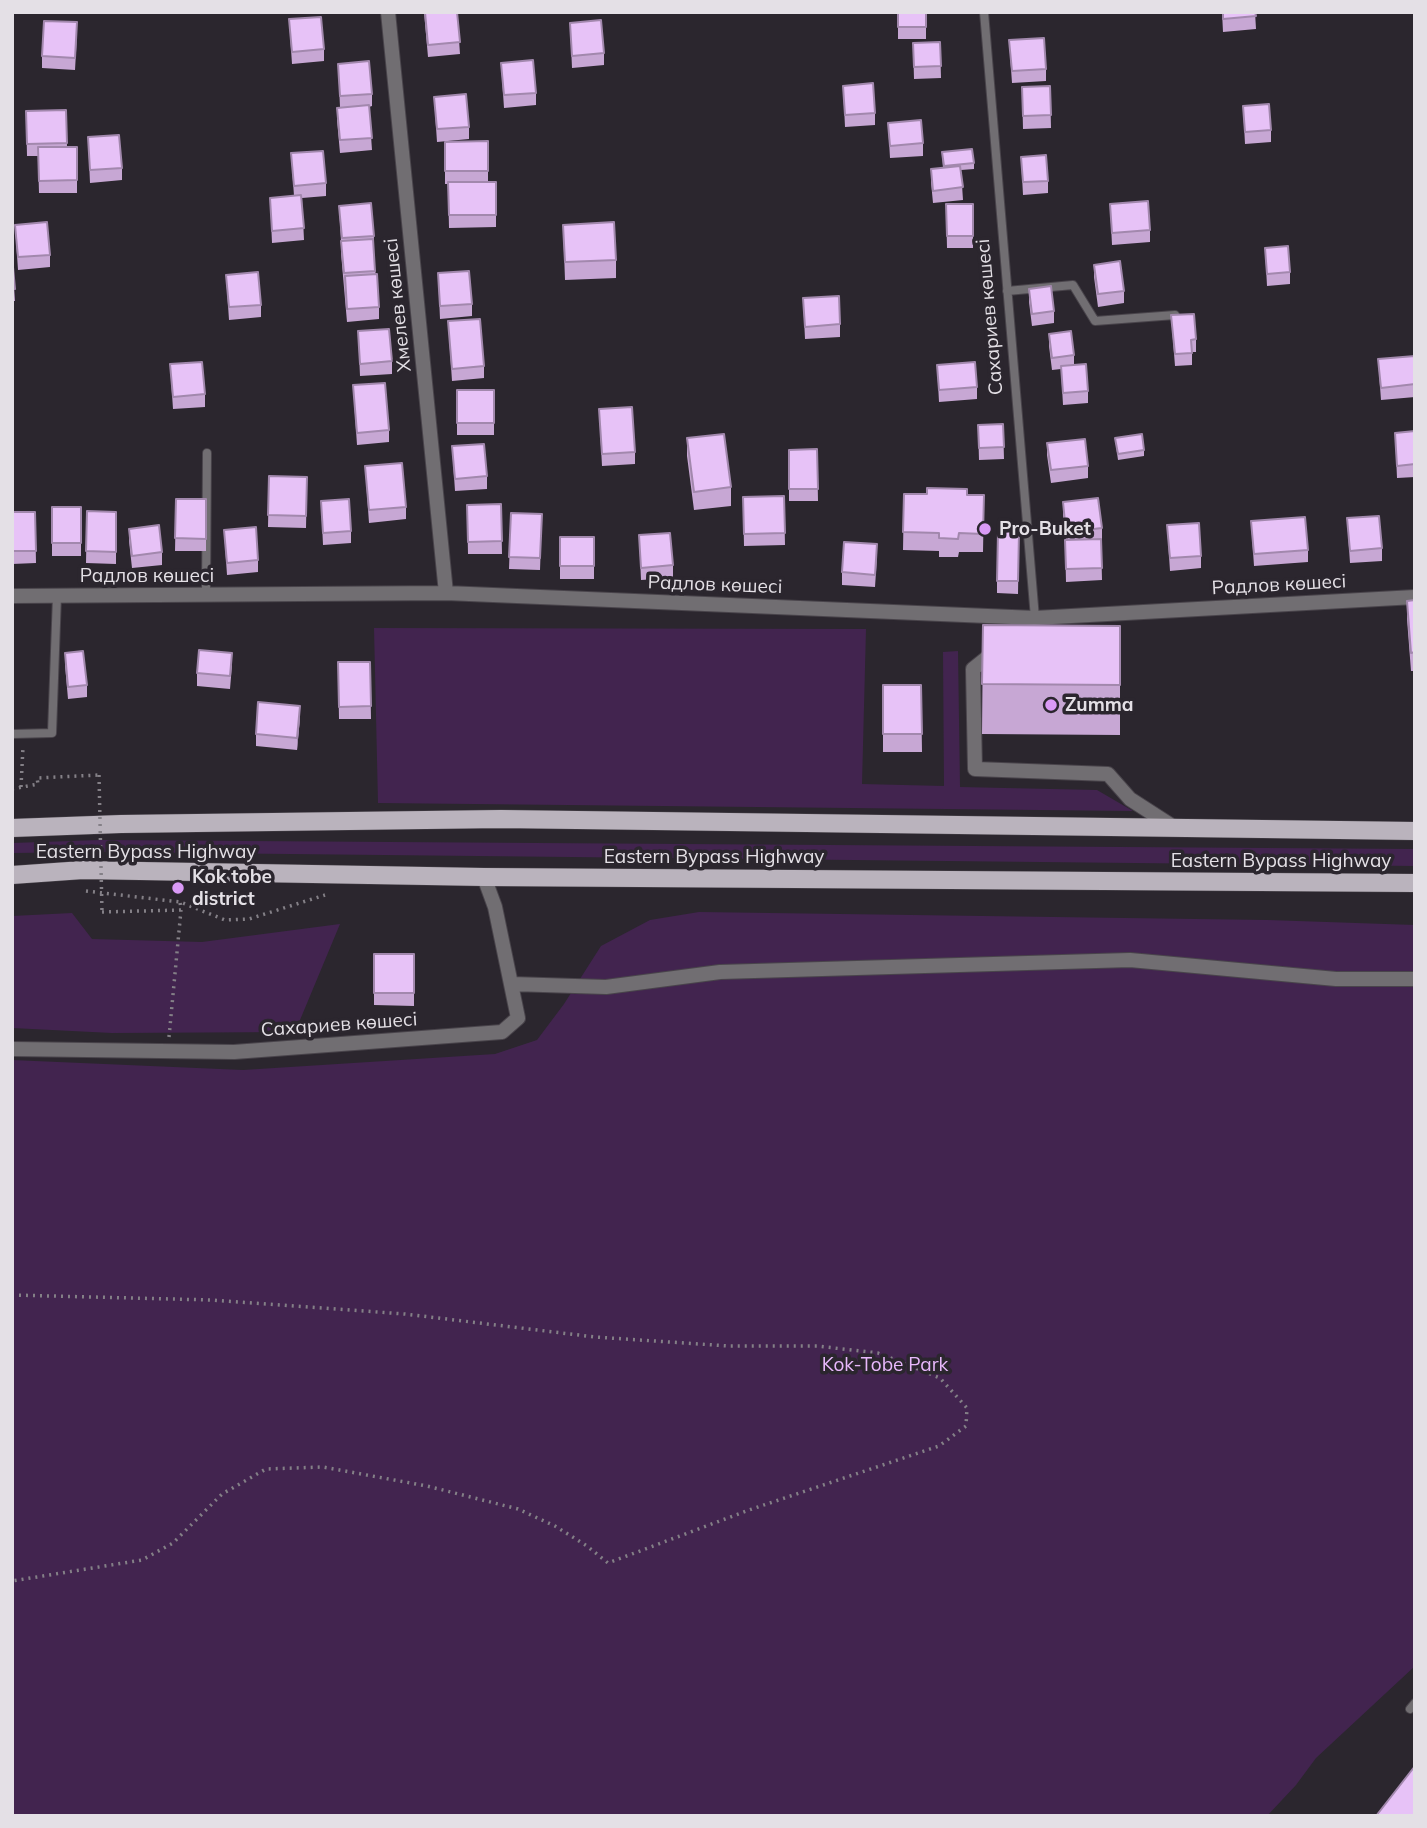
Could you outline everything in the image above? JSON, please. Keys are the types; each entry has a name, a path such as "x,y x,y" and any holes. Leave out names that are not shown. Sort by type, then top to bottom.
{"main road":[{"name":"Eastern Bypass Highway","path":"12,828 501,820 1415,831"},
{"name":"Eastern Bypass Highway","path":"12,874 83,870 484,877 1415,883"}],"street":[{"name":"Хмелев көшесі","path":"388,12 446,593"},
{"name":"Радлов көшесі","path":"12,596 446,593 1035,618 1415,597"},
{"path":"990,616 993,653 973,669 975,769 1108,774 1130,799 1175,828"},
{"name":"Сахариев көшесі","path":"12,1049 234,1052 502,1032 518,1018 495,907 484,877"},
{"path":"512,984 606,987 720,972 1130,960 1336,979 1415,979"}],"lane":[{"name":"Сахариев көшесі","path":"984,12 1035,618"},
{"path":"1007,291 1073,285 1095,321 1175,315"},
{"path":"206,594 207,453"},
{"path":"12,734 52,733 57,596"}],"path":[{"path":"21,787 23,733"},
{"path":"12,789 37,784 37,778 99,775 102,912 181,910"},
{"path":"85,891 180,902 225,920 249,919 323,895 336,895"},
{"path":"168,1051 180,902"},
{"path":"12,1295 211,1300 405,1314 595,1337 729,1346 817,1346 878,1353 940,1378 967,1408 966,1426 939,1446 749,1510 608,1563 555,1525 519,1509 427,1486 323,1467 265,1469 222,1494 173,1542 142,1560 12,1581"}],"green space":[{"path":"374,628 866,629 862,784 944,786 943,652 958,651 960,787 1097,790 1133,811 378,803"},
{"path":"100,840 1415,849 1415,866 12,853 12,843"},
{"name":"Kok-Tobe Park","path":"699,912 1268,920 1415,925 1415,1666 1316,1758 1296,1785 1267,1816 12,1816 12,1060 243,1070 495,1054 537,1040 601,946 650,920"},
{"path":"72,913 92,939 202,942 340,924 295,1032 112,1033 12,1028 12,916"}],"building":[{"path":"425,12 457,12 460,42 428,45"},
{"path":"898,12 926,12 926,27 898,27"},
{"path":"1223,12 1255,12 1256,16 1223,19"},
{"path":"321,17 324,49 292,52 289,19"},
{"path":"601,20 604,53 572,56 570,23"},
{"path":"44,21 77,22 75,58 42,56"},
{"path":"1044,38 1046,69 1012,71 1009,40"},
{"path":"940,42 941,66 914,67 913,43"},
{"path":"533,60 536,93 504,95 501,63"},
{"path":"369,61 372,94 340,96 338,64"},
{"path":"873,83 875,113 845,115 843,86"},
{"path":"1050,86 1051,115 1023,116 1022,87"},
{"path":"466,94 469,127 437,129 434,97"},
{"path":"1269,104 1271,130 1245,132 1243,106"},
{"path":"369,105 372,138 340,140 337,108"},
{"path":"66,110 67,143 27,144 26,111"},
{"path":"921,120 923,143 890,146 888,123"},
{"path":"119,135 122,168 90,170 88,137"},
{"path":"488,141 488,171 445,171 445,142"},
{"path":"38,147 77,147 77,180 39,181"},
{"path":"972,149 974,163 944,166 942,152"},
{"path":"323,151 326,183 294,186 291,153"},
{"path":"1046,155 1048,181 1023,182 1021,157"},
{"path":"960,166 963,187 933,191 931,169"},
{"path":"448,182 496,182 496,215 449,215"},
{"path":"301,195 304,228 272,231 270,198"},
{"path":"1148,201 1150,230 1112,233 1110,204"},
{"path":"371,203 374,236 342,238 339,206"},
{"path":"946,204 973,204 973,236 947,236"},
{"path":"47,222 50,255 18,257 15,225"},
{"path":"614,222 616,260 565,262 563,225"},
{"path":"373,239 375,271 344,273 341,241"},
{"path":"1288,246 1290,272 1267,274 1265,248"},
{"path":"12,256 15,289 12,289"},
{"path":"1120,261 1124,291 1098,294 1094,265"},
{"path":"469,271 472,304 440,306 438,273"},
{"path":"258,272 261,305 229,307 226,275"},
{"path":"377,274 379,307 347,309 345,276"},
{"path":"1051,286 1054,311 1032,314 1029,289"},
{"path":"839,296 840,324 805,327 803,298"},
{"path":"1194,314 1196,339 1191,340 1192,353 1175,354 1171,315"},
{"path":"480,319 484,366 452,369 448,321"},
{"path":"389,329 392,361 360,364 358,331"},
{"path":"1071,331 1074,355 1052,358 1049,334"},
{"path":"1415,356 1415,384 1381,388 1378,359"},
{"path":"202,362 205,394 173,397 170,364"},
{"path":"975,362 977,387 939,390 937,365"},
{"path":"1086,364 1088,391 1063,393 1061,366"},
{"path":"385,383 389,430 357,433 353,385"},
{"path":"457,390 494,390 494,423 457,423"},
{"path":"632,407 635,452 602,454 599,409"},
{"path":"1003,424 1004,447 979,448 978,425"},
{"path":"1415,431 1415,464 1397,466 1395,433"},
{"path":"724,434 731,487 694,492 687,438"},
{"path":"1142,434 1144,450 1118,454 1115,438"},
{"path":"1085,439 1088,466 1051,470 1047,443"},
{"path":"484,444 487,476 455,479 452,446"},
{"path":"817,449 818,489 789,489 789,450"},
{"path":"402,463 406,507 369,510 365,466"},
{"path":"269,476 307,477 306,516 268,515"},
{"path":"927,488 967,489 967,495 984,495 983,534 959,533 958,539 939,538 939,533 903,532 904,494 927,494"},
{"path":"784,496 785,533 744,534 743,497"},
{"path":"1098,498 1102,528 1066,532 1063,502"},
{"path":"176,499 206,499 206,539 175,538"},
{"path":"349,499 351,531 323,533 321,501"},
{"path":"501,504 502,541 468,542 467,505"},
{"path":"52,507 81,507 81,543 52,543"},
{"path":"87,511 116,512 116,552 86,551"},
{"path":"12,512 35,512 36,551 12,551"},
{"path":"511,513 542,514 540,558 509,557"},
{"path":"1379,516 1382,548 1350,551 1347,518"},
{"path":"1305,517 1308,550 1254,554 1251,521"},
{"path":"1199,523 1201,556 1170,558 1167,525"},
{"path":"159,525 162,552 132,556 129,529"},
{"path":"256,527 258,560 227,563 224,530"},
{"path":"998,532 1019,532 1018,581 997,581"},
{"path":"670,533 673,565 641,568 639,535"},
{"path":"560,537 594,537 594,566 560,566"},
{"path":"1101,539 1102,568 1066,569 1065,540"},
{"path":"844,542 877,544 875,575 842,572"},
{"path":"1415,600 1415,652 1411,653 1407,601"},
{"path":"983,625 1120,626 1120,685 982,684"},
{"path":"199,650 232,653 230,676 197,673"},
{"path":"83,651 87,685 68,687 65,653"},
{"path":"338,662 370,662 371,706 339,707"},
{"path":"883,685 921,685 922,734 883,734"},
{"path":"258,702 300,706 297,738 256,734"},
{"path":"374,954 414,954 414,993 374,993"},
{"path":"1415,1766 1415,1816 1376,1816"}],"place":[{"name":"Pro-Buket","path":"985,529"},
{"name":"Zumma","path":"1051,705"},
{"name":"Kok tobe district","path":"178,888"}]}
